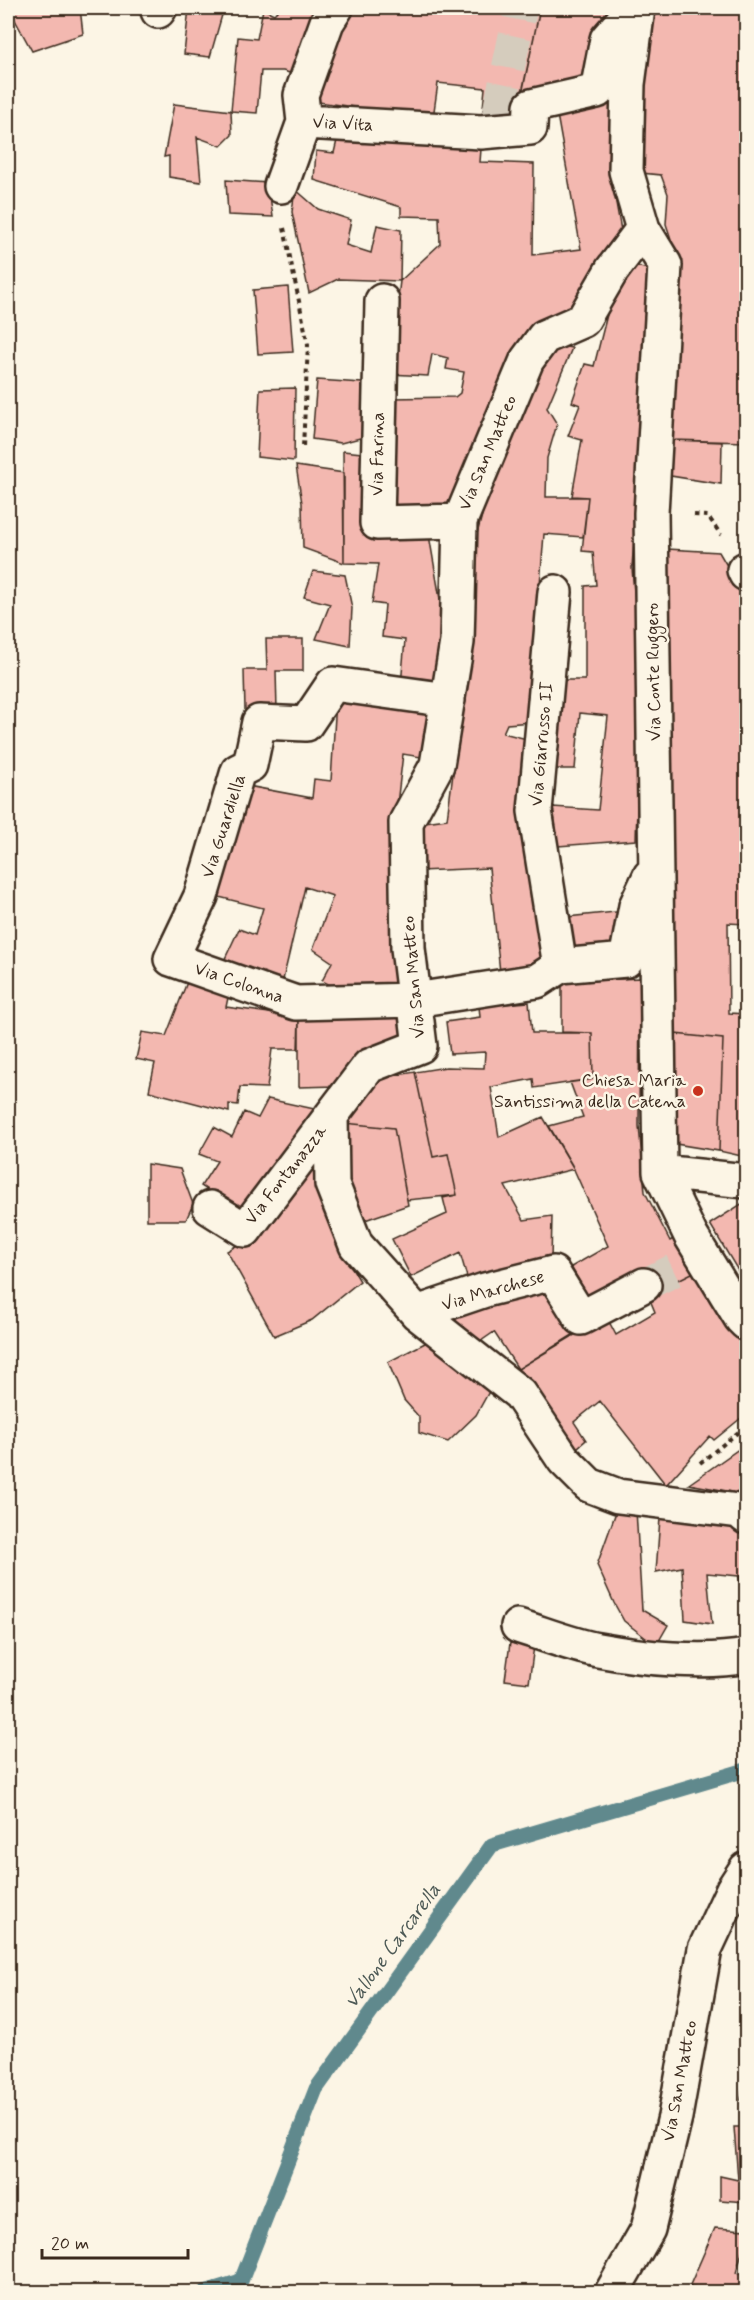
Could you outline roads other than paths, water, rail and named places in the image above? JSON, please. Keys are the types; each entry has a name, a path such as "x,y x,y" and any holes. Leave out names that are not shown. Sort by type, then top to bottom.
{"street":[{"path":"304,122 302,95 327,22 336,8"},
{"name":"Via Vita","path":"281,186 304,122 481,132 497,123 530,128 531,106 597,91 607,39 636,8"},
{"name":"Via Conte Ruggero","path":"636,8 628,84 626,171 643,229 665,265 651,513 660,1172 691,1236 697,1259 747,1323"},
{"name":"Via San Matteo","path":"331,1116 369,1066 420,1046 408,948 406,822 437,765 457,642 460,521 527,360 544,338 584,320 612,270 643,229"},
{"name":"Via Farina","path":"382,301 377,523 460,521"},
{"name":"Via Giarrusso II","path":"555,592 535,811 560,966"},
{"name":"Via Guardiella","path":"171,959 201,896 238,771 250,765 259,722 306,723 333,684 448,700"},
{"path":"560,966 626,960 636,906 656,861"},
{"name":"Via Colonna","path":"171,959 296,1003 415,1000 537,981 560,966"},
{"path":"331,1116 332,1184 356,1245 417,1313 520,1394 564,1460 589,1485 618,1496 744,1513"},
{"name":"Via Fontanazza","path":"210,1208 245,1230 331,1116"},
{"path":"660,1172 747,1181"},
{"name":"Via Marchese","path":"417,1313 485,1290 553,1274 581,1318 644,1285"},
{"path":"518,1626 597,1650 677,1659 725,1660 747,1656"},
{"name":"Via San Matteo","path":"612,2292 648,2229 675,2117 705,1949 733,1889 747,1869"}],"waterway":[{"name":"Vallone Carcarella","path":"205,2292 241,2281 316,2089 492,1845 746,1770"}],"tunnel":[{"path":"498,116 521,8"},
{"path":"644,1285 691,1262"}],"place":[{"name":"Chiesa Maria Santissima della Catena","path":"698,1091"}]}
